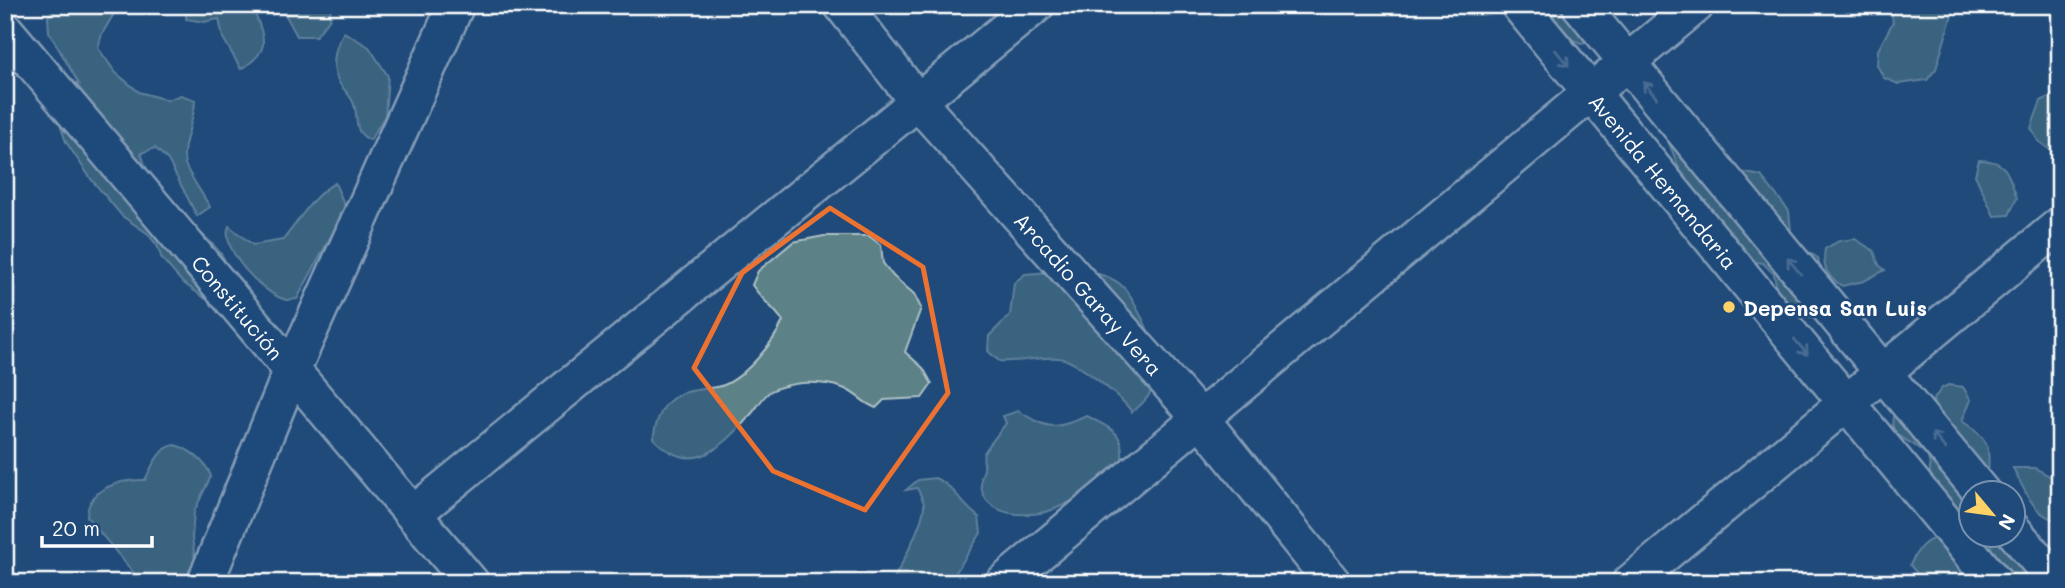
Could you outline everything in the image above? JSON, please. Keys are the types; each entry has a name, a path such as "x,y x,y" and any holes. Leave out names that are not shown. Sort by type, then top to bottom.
{"street":[{"path":"205,583 292,370 456,5"},
{"name":"Arcadio Garay Vera","path":"842,5 918,102 1201,419 1333,583"},
{"path":"413,514 1036,5"},
{"name":"Avenida Hernandaria","path":"1519,5 1995,583"},
{"path":"1580,5 1971,480"},
{"path":"1003,583 1696,5"},
{"name":"Constitución","path":"5,30 471,583"},
{"path":"1630,583 2060,225"},
{"path":"2026,546 2057,583"}],"highlighted area":[{"path":"830,208 923,267 948,393 865,510 773,471 694,368 742,273"}],"green space":[{"path":"57,5 119,5 102,34 98,48 116,73 139,92 167,100 181,95 195,100 184,157 192,178 210,207 197,216 168,160 155,148 141,153 149,176 161,197 219,251 226,263 227,275 221,287 206,299 182,282 162,259 157,245 147,233 122,216 91,179 66,142 56,113 66,80 79,84 49,32 48,17"},
{"path":"187,5 254,5 263,43 258,56 241,69 223,38 219,19 204,22 186,19"},
{"path":"289,5 331,5 330,18 316,36 297,36 285,14"},
{"path":"1554,5 1608,5 1613,18 1596,40 1581,43 1553,33"},
{"path":"1890,5 1955,5 1936,69 1927,80 1898,84 1884,78 1877,65 1878,50 1893,22"},
{"path":"344,32 369,47 388,76 385,116 370,140 360,133 353,102 340,84 335,71 336,51"},
{"path":"2054,94 2060,97 2060,157 2038,141 2031,128 2041,101"},
{"path":"1667,127 1694,131 1720,145 1719,160 1731,170 1761,176 1789,211 1792,241 1818,258 1826,303 1820,316 1806,317 1780,305 1774,274 1763,263 1720,256 1708,248 1706,201 1684,181 1669,143"},
{"path":"1979,160 1996,163 2009,175 2017,198 2009,215 1994,216 1975,175"},
{"path":"335,183 345,206 343,214 297,299 286,300 277,296 255,280 237,258 230,246 229,226 253,245 283,240 312,201"},
{"path":"824,236 869,236 881,245 883,263 893,276 914,294 921,308 905,352 923,368 932,384 922,398 884,400 876,408 839,387 813,383 790,385 768,393 731,436 707,454 681,456 668,450 653,438 661,411 666,405 687,392 721,386 732,381 758,357 779,329 783,321 752,285 758,271 793,242"},
{"path":"1855,239 1874,251 1879,265 1885,270 1864,281 1842,286 1832,279 1826,270 1825,249 1839,241"},
{"path":"1074,270 1104,276 1120,284 1132,299 1148,329 1158,367 1156,379 1144,402 1132,412 1098,380 1066,360 1052,358 999,361 988,351 989,336 1010,315 1014,283 1025,274"},
{"path":"1948,385 1963,387 1971,400 1962,421 1984,439 1988,451 1988,480 1956,480 1956,506 1934,491 1927,456 1898,435 1892,424 1893,417 1906,411 1936,414 1933,400 1942,388"},
{"path":"1018,411 1052,426 1087,416 1109,428 1118,437 1122,461 1092,488 1057,508 1034,514 1009,513 998,509 983,493 983,455 1006,423 1003,416"},
{"path":"174,445 196,456 211,476 194,512 192,538 197,573 189,583 142,583 87,517 89,507 99,492 107,487 126,481 145,480 160,454"},
{"path":"2013,468 2035,468 2060,482 2060,521 2036,508 2026,493 2026,480 2019,480"},
{"path":"935,478 948,486 979,517 981,533 949,583 891,583 911,544 923,511 924,504 917,488 906,490 918,480"},
{"path":"1956,535 1956,550 1971,550 1973,553 1966,583 1925,583 1910,565 1920,548 1936,538"},
{"path":"2026,536 2060,583 2004,583 1985,554 1988,550 2026,550"}],"place":[{"name":"Depensa San Luis","path":"1729,307"}]}
